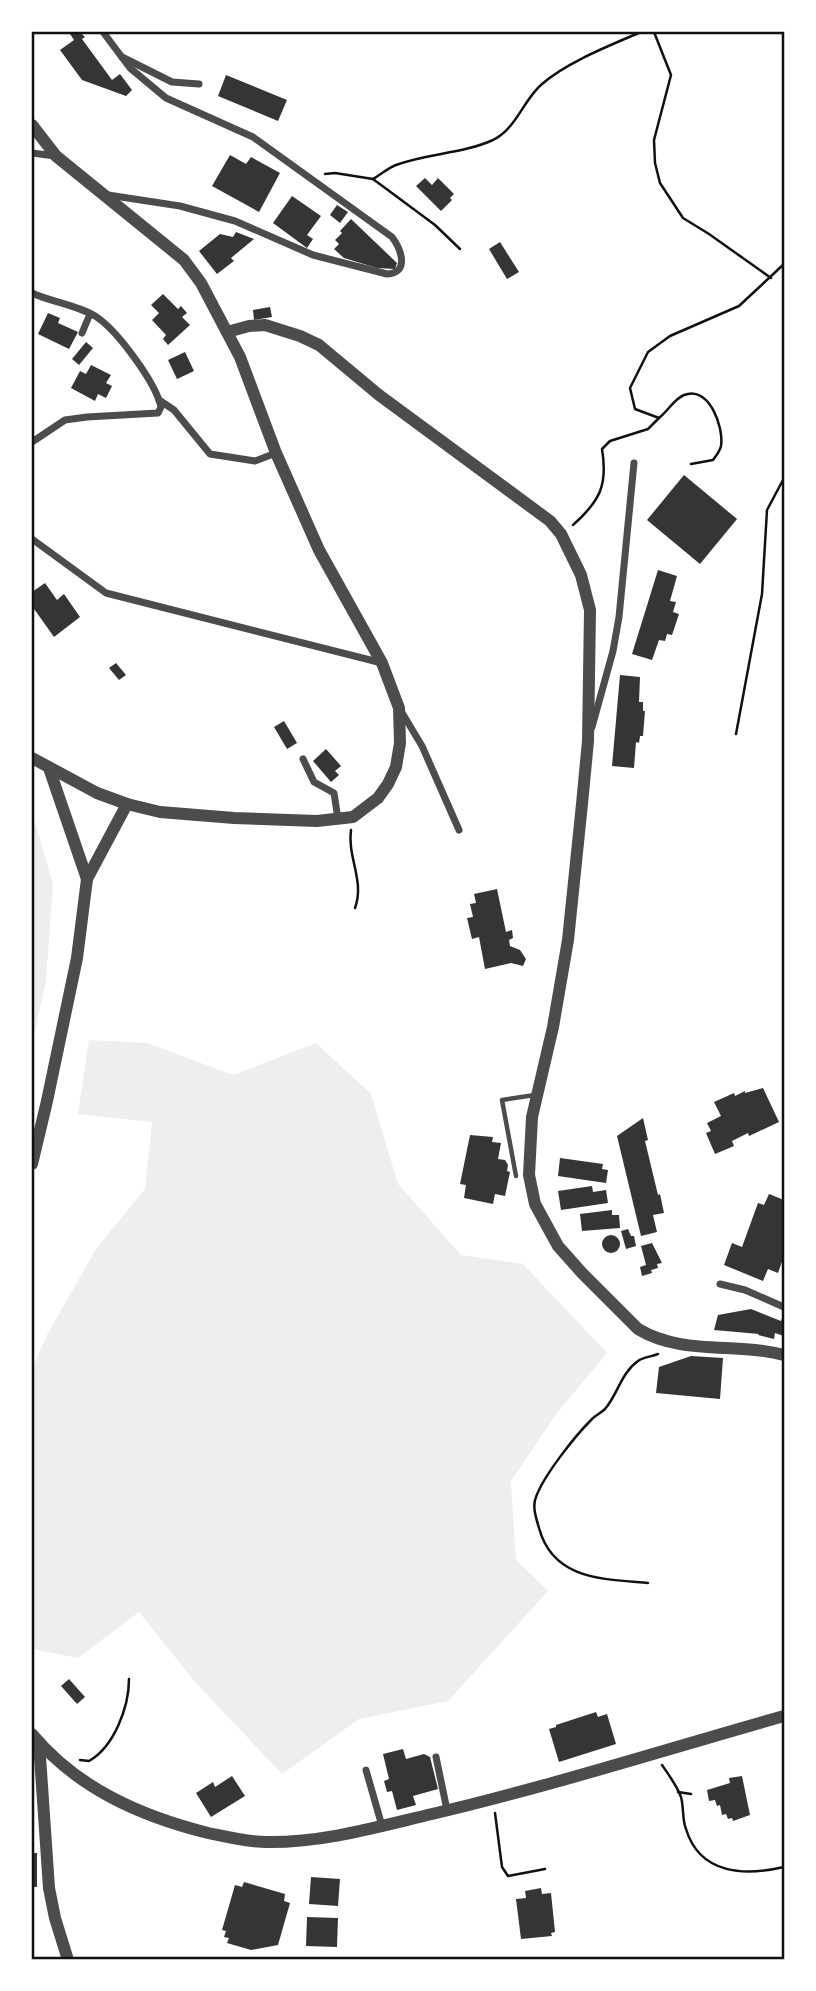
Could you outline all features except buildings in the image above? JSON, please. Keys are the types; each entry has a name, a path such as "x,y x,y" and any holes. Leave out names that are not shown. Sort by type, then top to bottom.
{"street":[{"path":"100,193 180,206 235,220 313,256 387,274 394,274 399,269 402,250 392,237 253,137 166,98 130,68 103,32"},
{"path":"121,57 172,82 199,85"},
{"path":"32,125 56,156 184,260 201,283 240,357 276,453 319,550 382,663 399,708 422,746 459,830"},
{"path":"32,153 56,156"},
{"path":"32,293 97,317 122,339 161,407 158,413 65,420 32,442"},
{"path":"82,333 90,314"},
{"path":"228,332 265,325 319,345 379,395 513,492 550,521 561,534 581,575 590,610 588,741 568,940 553,1027 532,1117 529,1175 535,1204 558,1245 625,1318 648,1335 677,1345 763,1349 785,1355"},
{"path":"159,400 174,410 210,454 255,461 276,453"},
{"path":"588,741 600,703 619,617 634,463"},
{"path":"32,539 106,593 382,663"},
{"path":"32,758 97,793 127,804 184,815 338,820 353,817 378,798 388,784 396,767 400,743 399,708"},
{"path":"303,759 314,782 334,793 338,820"},
{"path":"49,768 87,879"},
{"path":"32,1164 77,958 87,879 127,804"},
{"path":"720,1284 745,1290 785,1307"},
{"path":"35,1738 67,1770 126,1806 165,1822 262,1842 298,1842 382,1826 494,1799 785,1716"},
{"path":"35,1738 49,1888 68,1959"},
{"path":"436,1758 447,1810"},
{"path":"366,1770 382,1826"}],"lane":[{"path":"516,1176 502,1100 537,1094"}],"path":[{"path":"373,179 393,166 426,156 451,154 495,139 510,127 541,84 584,58 641,32"},
{"path":"654,32 671,75 654,140 655,163 660,183 683,218 771,278"},
{"path":"309,176 335,173 373,179 435,225 460,249"},
{"path":"659,418 635,409 630,388 648,352 670,336 739,306 785,264"},
{"path":"561,534 590,508 601,493 605,477 602,449 610,441 648,429 684,395 695,394 706,400 714,410 721,435 721,449 713,460 691,464"},
{"path":"736,734 762,594 767,510 785,478"},
{"path":"353,817 350,840 359,887 355,908"},
{"path":"648,1583 579,1573 556,1561 546,1548 540,1533 535,1514 535,1499 562,1456 612,1399 630,1368 640,1359 677,1345"},
{"path":"77,1759 89,1761 106,1747 123,1711 129,1679"},
{"path":"654,1753 678,1792 684,1825 691,1843 707,1861 737,1872 758,1873 785,1867"},
{"path":"678,1792 691,1794"},
{"path":"494,1799 502,1867 508,1876 545,1869"}],"shaded area":[{"path":"32,812 53,884 46,980 32,1045"},
{"path":"89,1040 147,1043 233,1075 316,1043 371,1094 398,1184 461,1255 523,1264 607,1353 556,1414 511,1481 516,1560 548,1591 448,1701 359,1719 282,1774 195,1682 139,1612 78,1658 32,1649 32,1369 48,1333 96,1249 145,1189 152,1122 78,1114"}]}
